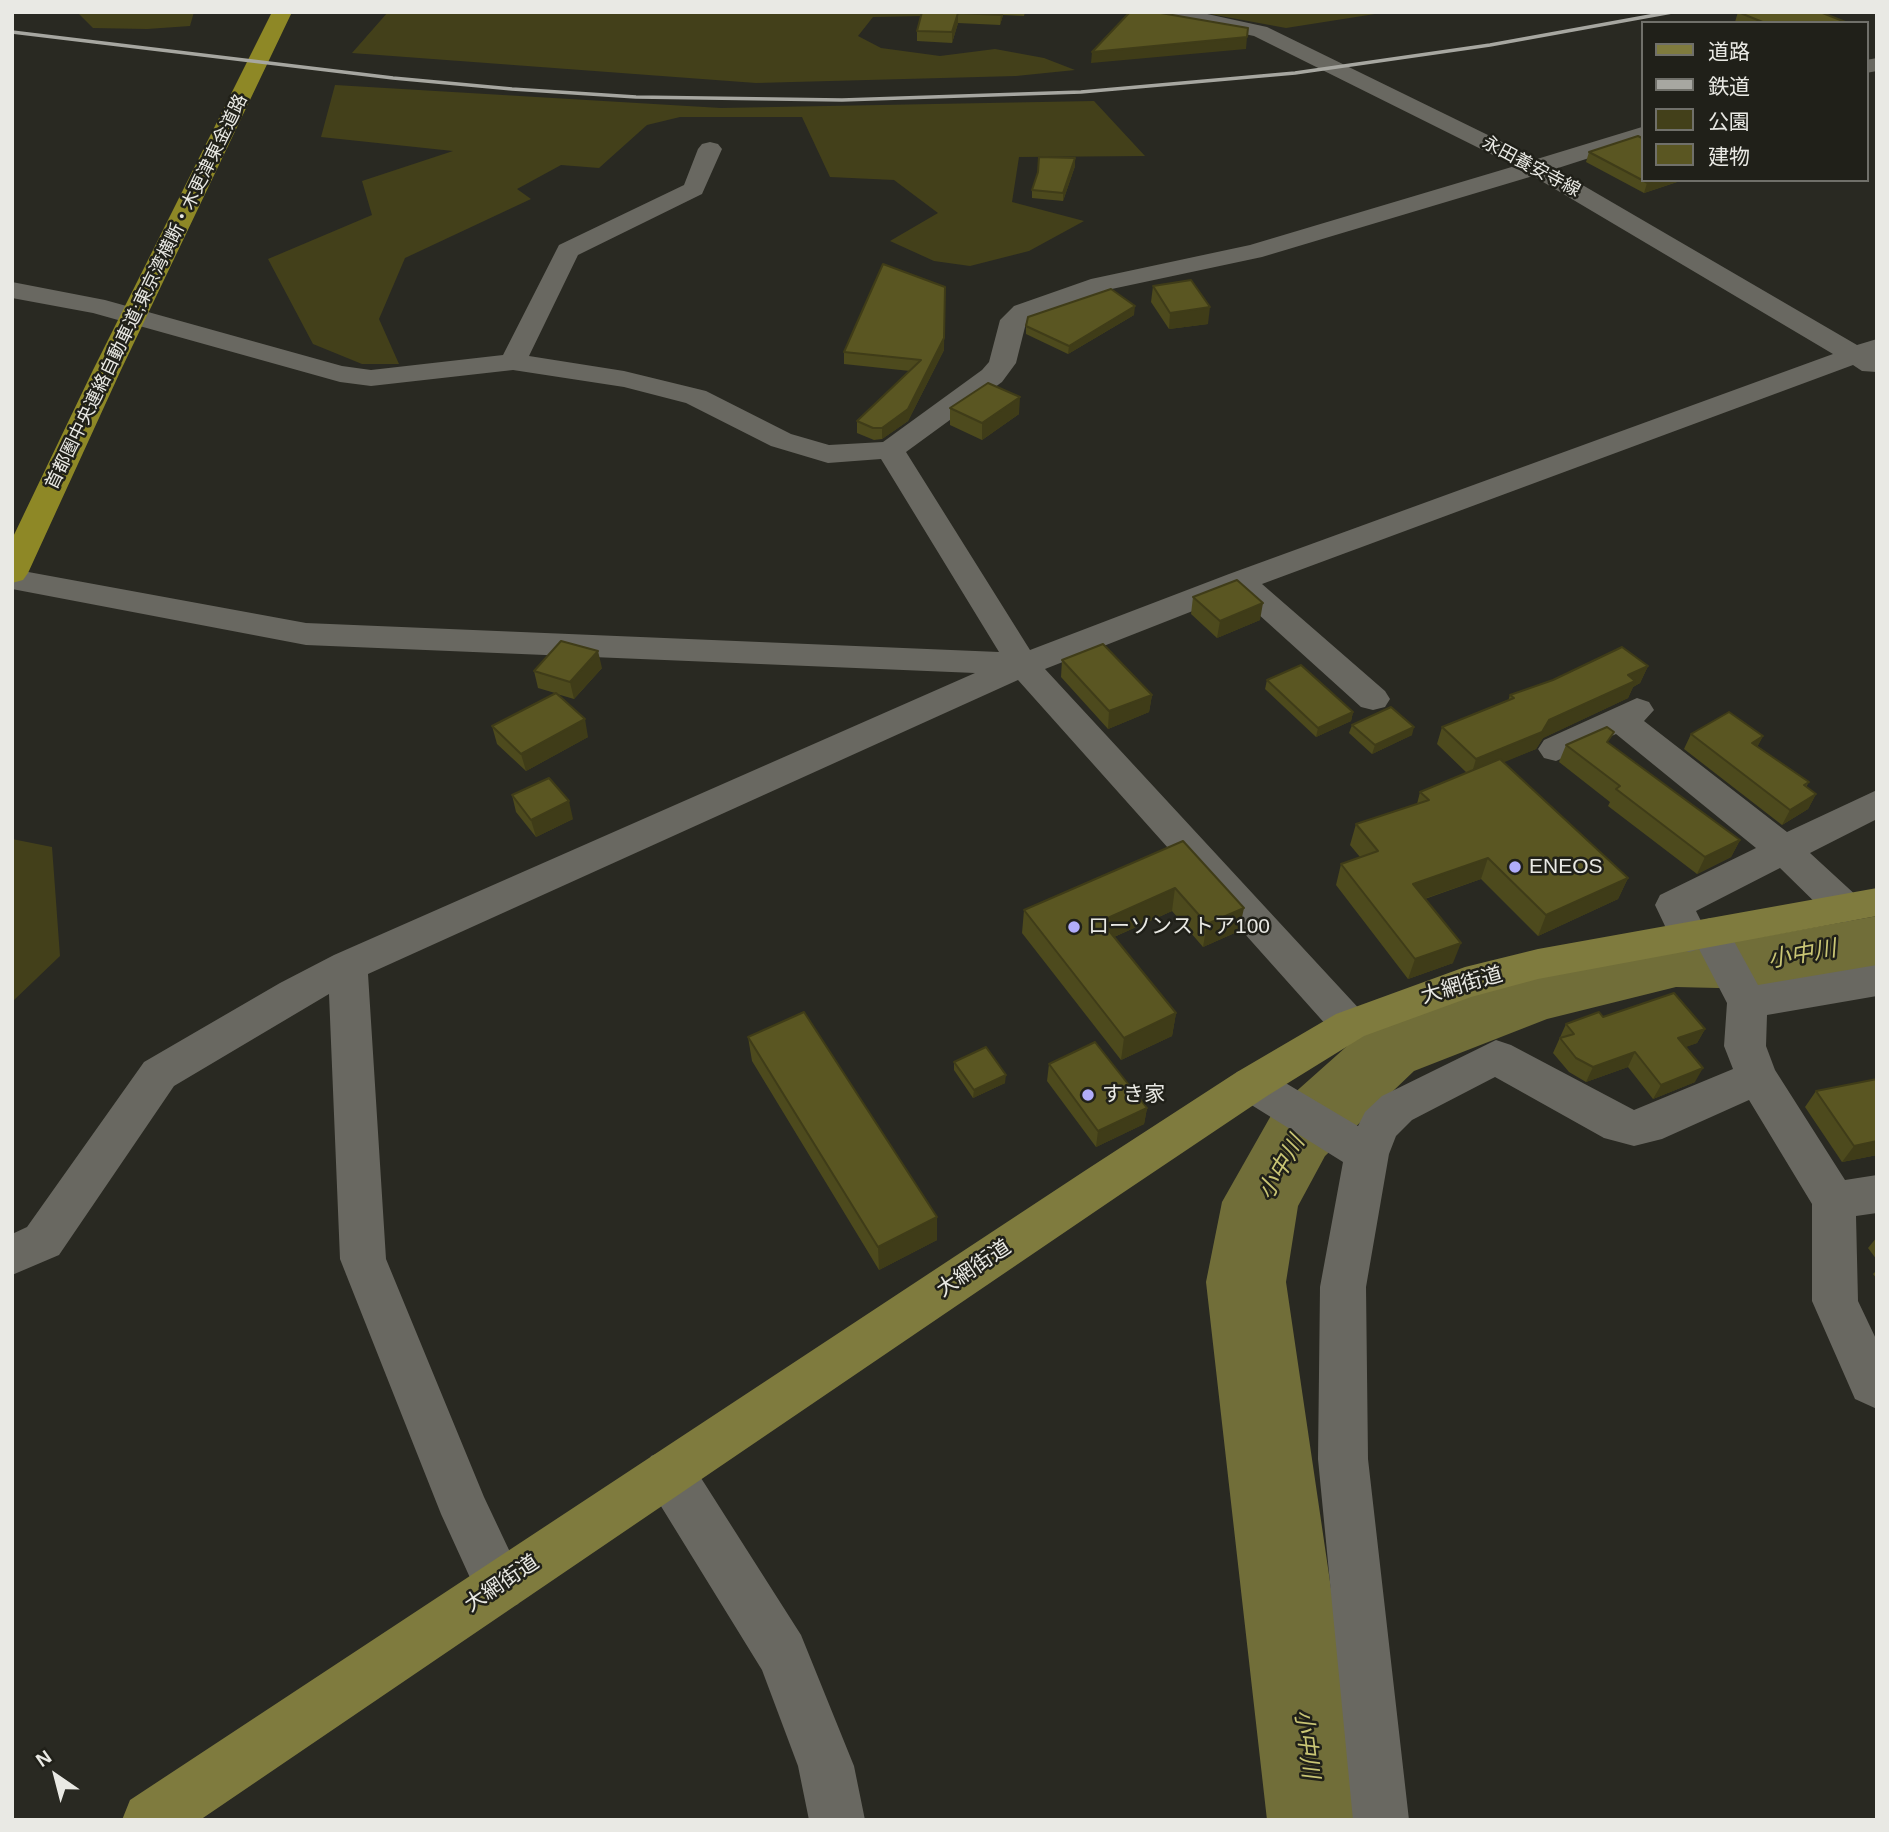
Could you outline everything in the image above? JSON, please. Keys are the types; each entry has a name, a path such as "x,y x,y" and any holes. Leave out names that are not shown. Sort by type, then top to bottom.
{"highway":[{"name":"首都圏中央連絡自動車道;東京湾横断・木更津東金道路","path":"12,573 113,358 279,18"}],"main road":[{"name":"大網街道","path":"150,1820 1252,1084 1350,1024 1465,983 1538,964 1861,905"}],"street":[{"name":"永田養安寺線","path":"1166,12 1260,31 1295,46 1533,166 1870,357"},
{"path":"12,290 96,306 340,374 371,378 513,362 624,379 696,397 781,440 828,454 890,450 992,376 1002,363 1013,320 1023,312 1100,284 1253,252 1333,230 1640,135"},
{"path":"513,362 568,250 694,190 710,149"},
{"path":"12,1255 43,1241 159,1074 294,994 348,967 1023,665 1240,581 1870,357"},
{"path":"890,450 1023,665 1350,1024"},
{"path":"12,579 306,634 1023,665"},
{"path":"1240,581 1373,699"},
{"path":"1556,749 1628,715 1784,850 1861,905"},
{"path":"1877,803 1674,905 1699,935 1747,1003 1745,1046 1757,1077 1834,1201 1835,1301 1872,1383 1877,1387"},
{"path":"348,967 363,1259 466,1514 500,1586"},
{"path":"1747,1003 1877,980"},
{"path":"1381,1820 1343,1459 1343,1287 1367,1154 1380,1125 1397,1108 1496,1057 1619,1125 1634,1128 1647,1126 1757,1077"},
{"path":"1252,1084 1367,1154"},
{"path":"1834,1201 1877,1194"},
{"path":"669,1473 782,1654 826,1766 836,1820"}],"green space":[{"path":"77,12 194,12 190,26 147,29 93,28"},
{"path":"388,12 922,12 924,16 873,17 858,36 881,48 940,56 995,49 1044,58 1075,70 1016,76 756,83 352,53"},
{"path":"1199,12 1373,12 1375,14 1286,28"},
{"path":"335,85 721,108 1094,101 1145,156 1019,157 1012,202 1084,221 1029,251 970,266 934,261 890,241 938,213 894,180 830,177 802,117 680,117 647,125 599,168 561,165 517,189 531,199 405,258 379,319 399,364 362,364 313,344 268,259 372,215 362,181 453,151 321,137"},
{"path":"12,839 52,847 60,956 12,1002"}],"building":[{"path":"922,12 1001,12 1001,15 958,13 952,32 917,31"},
{"path":"1130,12 1155,12 1248,28 1247,37 1092,52"},
{"path":"1738,12 1820,12 1843,21 1760,21"},
{"path":"1640,137 1640,179 1589,152"},
{"path":"1039,157 1075,158 1063,193 1032,190 1038,172"},
{"path":"883,264 945,287 944,338 908,409 882,428 873,428 857,421 921,360 844,352"},
{"path":"1191,280 1210,307 1170,313 1153,286"},
{"path":"1111,289 1135,306 1069,346 1026,326 1028,317"},
{"path":"988,383 1020,397 982,423 950,408"},
{"path":"1237,580 1263,603 1220,621 1193,597"},
{"path":"561,641 598,651 570,682 534,671"},
{"path":"1103,644 1152,695 1109,711 1062,660"},
{"path":"1622,647 1648,666 1628,675 1635,681 1549,720 1542,732 1476,759 1442,727 1514,698 1510,695 1553,680"},
{"path":"1301,665 1353,712 1318,728 1267,680"},
{"path":"556,693 585,719 521,754 492,726"},
{"path":"1391,707 1414,727 1375,745 1352,725"},
{"path":"1729,712 1763,736 1752,743 1809,782 1804,785 1816,794 1790,810 1691,734"},
{"path":"1607,727 1614,732 1607,742 1740,840 1705,857 1616,789 1620,786 1566,745"},
{"path":"1500,759 1628,878 1546,915 1488,858 1413,884 1461,943 1415,959 1341,864 1378,851 1356,824 1429,800 1420,792"},
{"path":"549,778 569,801 531,820 512,795"},
{"path":"1183,841 1244,908 1207,924 1175,888 1101,921 1176,1013 1124,1038 1024,910"},
{"path":"1674,993 1705,1029 1678,1038 1703,1068 1661,1085 1635,1052 1593,1067 1576,1058 1560,1038 1574,1034 1566,1024 1599,1012 1603,1017"},
{"path":"804,1012 937,1217 878,1247 748,1037"},
{"path":"1095,1042 1147,1108 1098,1131 1049,1064"},
{"path":"986,1047 1006,1075 974,1090 954,1062"},
{"path":"1877,1079 1877,1141 1854,1146 1816,1091"}],"waterway":[{"name":"小中川","path":"1316,1820 1246,1282 1260,1202 1299,1134 1389,1051 1536,995 1676,961 1760,963 1877,942"}],"railway":[{"path":"12,32 393,78 512,89 636,97 842,100 1081,92 1295,73 1490,45 1672,12"}],"place":[{"name":"ENEOS","path":"1515,867"},
{"name":"ローソンストア100","path":"1074,927"},
{"name":"すき家","path":"1088,1095"}]}
